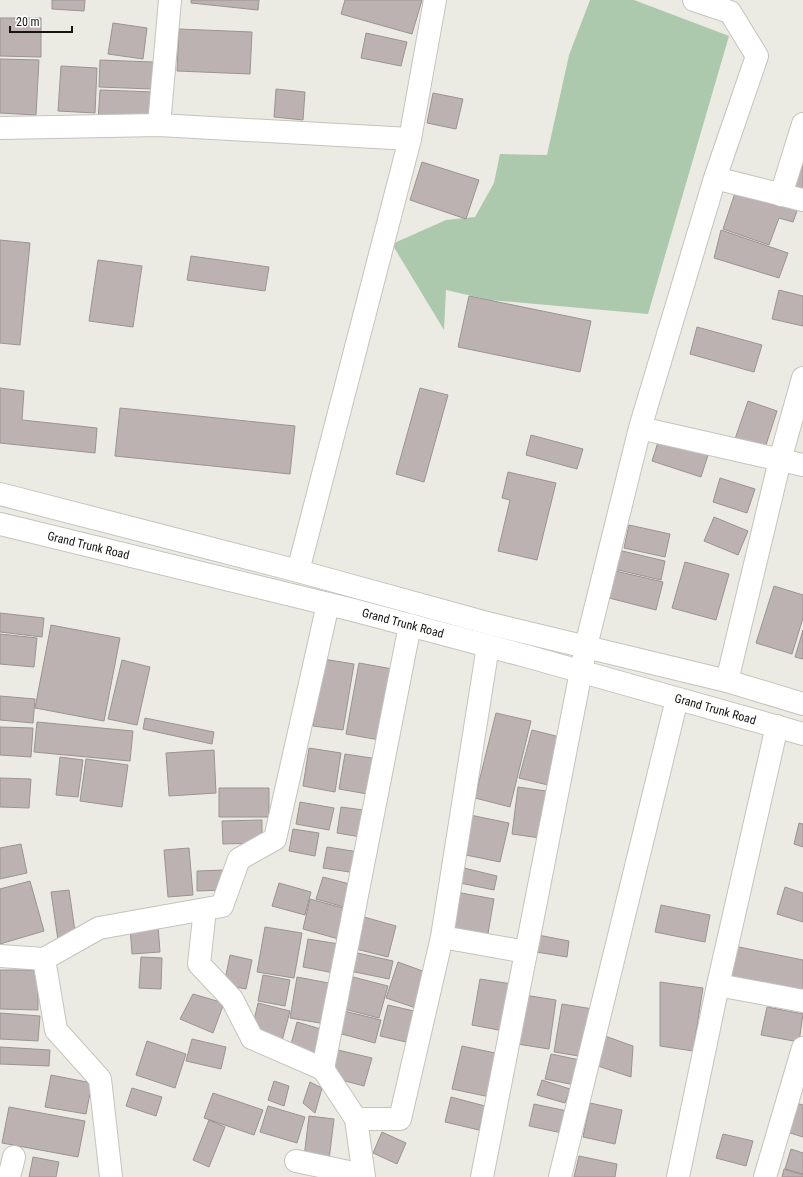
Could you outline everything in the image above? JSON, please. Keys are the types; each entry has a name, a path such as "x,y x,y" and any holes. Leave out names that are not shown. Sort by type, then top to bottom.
{"street":[{"path":"158,125 170,0"},
{"path":"298,571 410,139 435,0"},
{"path":"482,1177 582,673 586,646 640,428 715,178 757,56 733,6 694,0"},
{"path":"781,194 803,124"},
{"path":"0,128 158,125 410,139"},
{"path":"715,178 803,200"},
{"path":"727,681 780,460 803,378"},
{"path":"640,428 803,465"},
{"name":"Grand Trunk Road","path":"0,494 298,571 491,624 727,681 803,704"},
{"name":"Grand Trunk Road","path":"0,524 410,625 803,734"},
{"path":"0,956 44,959 99,928 222,906 239,859 275,839 328,604"},
{"path":"323,1069 410,625"},
{"path":"356,1119 400,1119 442,936 488,646"},
{"path":"560,1177 677,699"},
{"path":"678,1177 718,985 777,726"},
{"path":"205,909 199,964 232,999 252,1038 323,1069 356,1119 363,1176 296,1161"},
{"path":"442,936 526,952"},
{"path":"44,959 56,1030 100,1079 111,1177"},
{"path":"718,985 803,1001"},
{"path":"765,1177 803,1048"}],"green space":[{"path":"590,0 634,0 729,36 648,314 490,300 446,290 444,330 392,244 446,220 475,217 494,183 500,154 547,155 569,55"}],"building":[{"path":"52,0 85,0 84,11 52,9"},
{"path":"191,0 259,0 258,10 191,3"},
{"path":"345,0 422,0 412,34 341,14"},
{"path":"0,18 41,18 41,57 0,56"},
{"path":"113,23 147,28 143,59 108,54"},
{"path":"179,29 252,32 250,74 177,71"},
{"path":"366,33 407,42 401,66 361,58"},
{"path":"0,59 39,60 36,115 0,113"},
{"path":"100,60 153,62 152,89 99,87"},
{"path":"61,66 97,68 95,113 58,111"},
{"path":"276,89 305,92 303,120 274,117"},
{"path":"100,90 154,92 153,122 98,120"},
{"path":"433,93 463,99 456,129 427,123"},
{"path":"803,154 803,190 793,187"},
{"path":"422,162 479,180 466,219 410,200"},
{"path":"737,187 798,208 793,222 779,218 769,245 723,229"},
{"path":"721,230 788,253 779,278 714,258"},
{"path":"0,240 30,243 20,345 0,343"},
{"path":"191,256 269,267 265,291 187,280"},
{"path":"98,260 142,266 133,327 89,321"},
{"path":"779,290 803,296 803,326 772,319"},
{"path":"469,296 591,321 580,372 458,347"},
{"path":"697,327 762,345 754,372 690,354"},
{"path":"0,388 24,391 22,420 97,428 95,453 0,443"},
{"path":"420,388 448,395 424,482 396,474"},
{"path":"748,401 777,411 765,448 735,439"},
{"path":"120,408 295,426 290,474 115,456"},
{"path":"531,435 583,449 577,469 526,455"},
{"path":"659,439 708,455 701,477 652,461"},
{"path":"508,472 556,483 537,560 498,551 510,500 502,498"},
{"path":"720,478 755,489 747,513 713,502"},
{"path":"714,517 748,531 738,555 704,541"},
{"path":"629,525 670,534 665,557 624,548"},
{"path":"618,550 665,561 661,580 614,569"},
{"path":"685,562 729,574 716,620 672,608"},
{"path":"611,570 663,582 656,610 605,597"},
{"path":"774,586 803,595 803,618 792,654 756,643"},
{"path":"0,613 44,618 42,637 0,632"},
{"path":"51,625 120,638 104,721 35,708"},
{"path":"803,630 803,659 795,657"},
{"path":"0,634 37,638 34,667 0,664"},
{"path":"323,659 354,664 343,730 313,726"},
{"path":"122,660 150,667 137,725 108,719"},
{"path":"359,663 398,670 385,741 346,734"},
{"path":"0,696 35,699 33,723 0,720"},
{"path":"496,713 531,721 510,807 475,798"},
{"path":"145,718 214,732 212,744 143,729"},
{"path":"37,722 133,731 130,761 34,752"},
{"path":"0,727 33,728 31,757 0,755"},
{"path":"532,730 564,738 552,786 519,778"},
{"path":"309,748 341,753 335,792 303,786"},
{"path":"214,750 216,793 169,796 166,753"},
{"path":"345,754 378,759 373,795 339,789"},
{"path":"60,757 83,760 78,797 56,795"},
{"path":"86,759 128,765 122,807 80,801"},
{"path":"0,778 31,779 29,808 0,807"},
{"path":"518,787 546,791 540,838 512,834"},
{"path":"219,788 269,788 269,817 219,817"},
{"path":"300,802 334,808 329,830 296,824"},
{"path":"341,807 371,811 367,838 337,833"},
{"path":"470,815 509,823 500,862 461,854"},
{"path":"262,820 262,843 223,844 222,821"},
{"path":"799,823 803,824 803,847 794,844"},
{"path":"293,829 319,833 315,856 289,851"},
{"path":"21,844 27,873 0,879 0,848"},
{"path":"327,847 359,852 356,873 323,868"},
{"path":"189,848 193,895 168,897 164,850"},
{"path":"464,868 497,876 494,890 460,883"},
{"path":"224,870 225,890 197,891 197,871"},
{"path":"323,877 357,886 351,909 316,899"},
{"path":"30,881 44,931 0,944 0,889"},
{"path":"279,883 311,892 305,915 272,906"},
{"path":"785,887 803,893 803,922 777,914"},
{"path":"69,890 76,938 58,940 51,892"},
{"path":"456,892 494,899 487,939 449,932"},
{"path":"310,899 350,910 342,940 303,929"},
{"path":"661,905 710,915 705,942 655,932"},
{"path":"364,917 396,926 388,957 356,949"},
{"path":"158,925 160,952 132,954 130,927"},
{"path":"265,927 302,933 294,978 257,972"},
{"path":"538,935 569,941 567,957 536,952"},
{"path":"308,939 339,944 334,973 303,967"},
{"path":"734,946 803,960 803,993 728,977"},
{"path":"353,952 393,961 389,979 350,971"},
{"path":"230,955 252,960 246,989 224,985"},
{"path":"141,957 162,958 161,989 139,988"},
{"path":"398,962 428,973 416,1008 386,998"},
{"path":"0,970 38,970 38,1010 0,1009"},
{"path":"263,975 290,980 285,1006 258,1001"},
{"path":"297,977 334,984 326,1024 290,1018"},
{"path":"353,977 388,986 379,1018 344,1009"},
{"path":"480,979 512,984 504,1031 472,1025"},
{"path":"660,982 703,988 693,1051 660,1046"},
{"path":"193,994 224,1003 213,1033 180,1019"},
{"path":"524,995 556,1000 549,1049 517,1044"},
{"path":"258,1003 290,1011 282,1041 251,1034"},
{"path":"562,1004 593,1009 585,1057 554,1052"},
{"path":"388,1005 414,1011 406,1042 380,1036"},
{"path":"767,1007 803,1014 799,1042 761,1035"},
{"path":"344,1011 381,1020 375,1043 338,1033"},
{"path":"0,1013 40,1016 38,1041 0,1039"},
{"path":"297,1022 324,1030 317,1056 290,1048"},
{"path":"602,1035 633,1046 631,1077 592,1064"},
{"path":"192,1039 226,1047 221,1069 186,1061"},
{"path":"147,1041 186,1054 175,1088 136,1075"},
{"path":"462,1046 500,1054 490,1097 452,1089"},
{"path":"0,1047 50,1050 49,1066 0,1064"},
{"path":"338,1050 372,1058 364,1086 330,1077"},
{"path":"551,1054 580,1060 575,1085 545,1079"},
{"path":"51,1075 92,1083 86,1114 45,1107"},
{"path":"542,1080 570,1089 565,1103 537,1095"},
{"path":"274,1081 289,1086 284,1106 268,1100"},
{"path":"310,1082 322,1088 315,1113 303,1103"},
{"path":"132,1088 162,1097 156,1116 126,1106"},
{"path":"213,1093 263,1110 254,1135 204,1118"},
{"path":"451,1097 485,1106 479,1130 445,1122"},
{"path":"792,1102 803,1105 803,1137 784,1131"},
{"path":"590,1103 622,1110 615,1144 583,1137"},
{"path":"534,1104 567,1111 562,1133 529,1126"},
{"path":"268,1106 305,1117 297,1143 260,1132"},
{"path":"9,1107 85,1121 78,1157 2,1143"},
{"path":"309,1116 334,1119 329,1160 304,1157"},
{"path":"209,1120 225,1127 209,1167 193,1160"},
{"path":"382,1132 406,1143 397,1164 373,1153"},
{"path":"723,1134 753,1141 746,1166 716,1158"},
{"path":"791,1149 803,1153 803,1174 785,1169"},
{"path":"579,1156 617,1164 615,1177 574,1177"},
{"path":"33,1157 59,1162 56,1177 29,1177"},
{"path":"784,1169 803,1175 803,1177 782,1177"}]}
